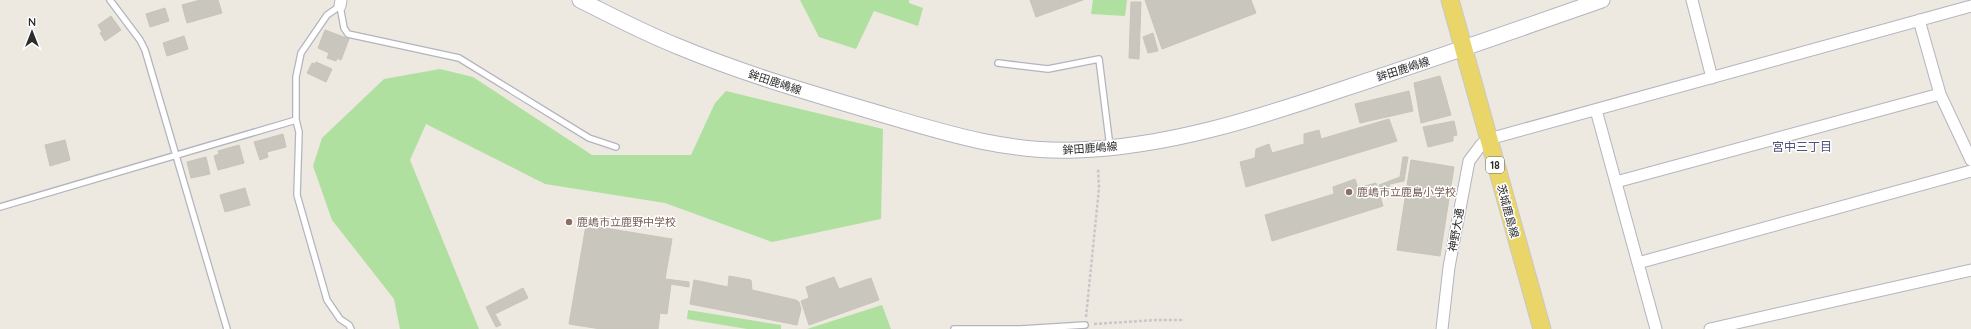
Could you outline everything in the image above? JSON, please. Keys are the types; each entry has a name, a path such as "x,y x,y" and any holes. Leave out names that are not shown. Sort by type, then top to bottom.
{"main road":[{"name":"鉾田鹿嶋線","path":"580,0 676,46 727,66 784,85 942,132 1024,149 1053,151 1110,148 1162,140 1255,117 1464,49 1576,4 1602,0"},
{"name":"茨城鹿島線","path":"1450,0 1542,329"}],"street":[{"path":"1692,0 1712,78"},
{"path":"1489,139 1971,6"},
{"path":"1919,20 1940,94 1971,160"},
{"path":"1616,182 1940,94"},
{"path":"1596,110 1656,329"},
{"name":"神野大通","path":"1442,329 1449,267 1469,161 1477,148 1489,139"},
{"path":"1638,263 1971,171"},
{"path":"1710,329 1971,270"}],"lane":[{"path":"110,0 140,40 145,50 226,329"},
{"path":"341,3 327,15 301,53 296,77 296,120 299,132 297,195 327,300 340,319 349,325 351,329"},
{"path":"341,3 344,28 348,34 459,58 589,138 616,147"},
{"path":"998,63 1048,69 1099,59 1110,148"},
{"path":"0,207 296,120"},
{"path":"954,329 1021,329 1085,325"}],"path":[{"path":"1098,168 1099,188 1085,325 1156,320 1184,320"}],"green space":[{"path":"800,0 909,0 909,3 923,8 918,26 874,11 856,49 819,37"},
{"path":"1093,0 1127,0 1125,16 1091,14"},
{"path":"440,69 473,77 592,155 691,155 715,103 726,91 883,129 881,219 772,242 665,203 545,184 426,124 410,160 479,329 400,329 394,299 332,220 313,166 322,138 384,79"},
{"path":"882,305 891,329 807,329"},
{"path":"688,310 781,325 781,329 747,329 687,319"}],"building":[{"path":"200,0 218,0 222,13 187,23 182,5"},
{"path":"1030,0 1083,0 1036,17"},
{"path":"1145,0 1251,0 1256,13 1162,49"},
{"path":"1131,2 1141,2 1139,59 1129,58"},
{"path":"165,8 169,21 150,27 146,14"},
{"path":"111,16 121,30 105,41 100,33 102,32 98,25"},
{"path":"325,30 349,39 341,60 337,58 336,61 327,58 329,53 318,48"},
{"path":"1153,33 1158,51 1148,53 1143,37"},
{"path":"184,36 188,49 167,56 163,43"},
{"path":"316,62 332,69 326,82 307,73 312,63 315,64"},
{"path":"1440,76 1451,115 1421,123 1414,83"},
{"path":"1409,91 1413,111 1360,123 1355,104"},
{"path":"1389,119 1397,141 1246,187 1240,162 1255,158 1256,149 1269,144 1272,153 1304,144 1304,134 1319,130 1321,139"},
{"path":"1454,121 1457,135 1453,136 1453,141 1428,147 1423,127"},
{"path":"283,134 286,147 267,152 268,157 260,160 254,142"},
{"path":"65,140 70,160 50,166 45,145"},
{"path":"239,145 244,163 218,170 214,156 219,154 218,151"},
{"path":"206,157 210,174 191,178 187,162"},
{"path":"1403,157 1408,157 1404,181 1390,184 1389,187 1381,190 1379,185 1400,177"},
{"path":"1411,160 1454,167 1440,256 1397,250"},
{"path":"1355,179 1358,188 1376,183 1383,206 1272,241 1265,215 1334,194 1333,187"},
{"path":"245,188 250,205 225,212 220,195"},
{"path":"586,225 672,239 665,279 689,282 689,287 671,284 667,314 660,313 658,329 601,329 569,324"},
{"path":"729,276 751,280 752,290 799,302 801,309 797,325 690,304 694,280 728,287"},
{"path":"834,277 839,289 871,278 879,300 809,325 801,301 809,298 806,287"},
{"path":"523,288 528,298 495,314 501,325 496,327 486,307"}],"place":[{"name":"鹿嶋市立鹿島小学校","path":"1349,192"},
{"name":"鹿嶋市立鹿野中学校","path":"569,222"}],"district":[{"name":"宮中三丁目","path":"1802,147"}]}
